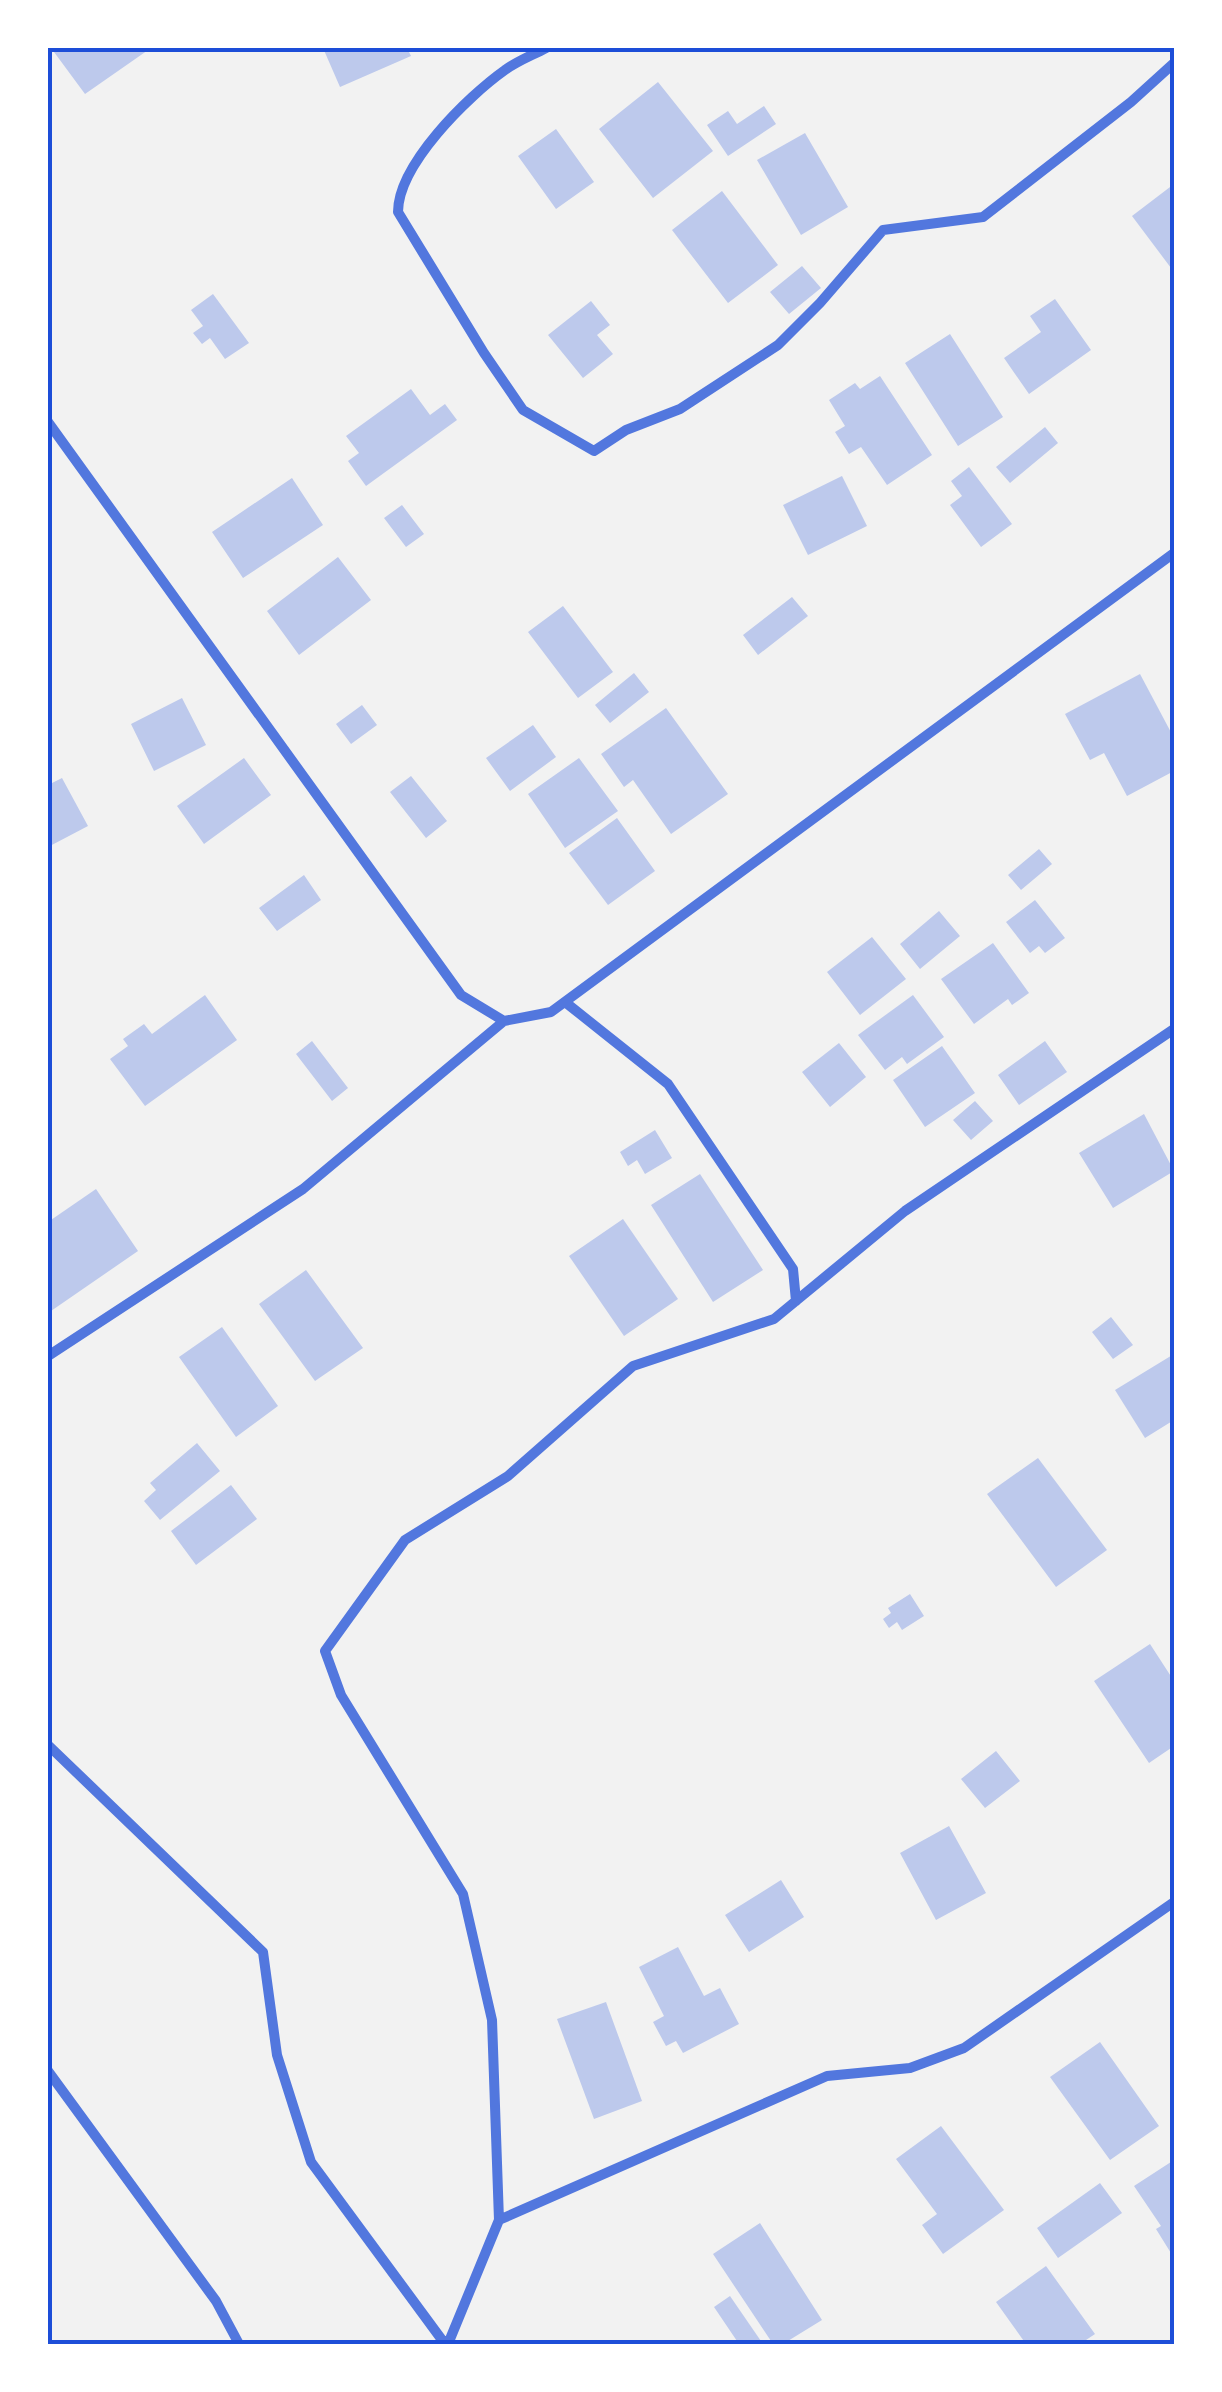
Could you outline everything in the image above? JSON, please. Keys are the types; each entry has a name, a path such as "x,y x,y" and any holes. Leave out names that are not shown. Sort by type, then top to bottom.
{"street":[{"path":"546,48 504,71 417,158 398,193 398,212 523,410 594,452 626,430 680,409 778,346 883,230 983,218 1131,102 1174,62"},
{"path":"48,422 461,995 504,1022"},
{"path":"48,1356 303,1190 504,1022 550,1012 565,1002 1174,553"},
{"path":"565,1002 668,1084 793,1268 796,1301"},
{"path":"447,2344 498,2220 492,2020 463,1894 341,1695 325,1650 404,1540 508,1476 633,1366 774,1319 905,1211 1174,1029"},
{"path":"48,1745 263,1952 278,2055 311,2162 447,2344"},
{"path":"498,2220 827,2076 910,2068 964,2048 1174,1902"},
{"path":"48,2071 216,2301 239,2344"}],"building":[{"path":"60,48 151,48 85,94 54,52"},
{"path":"323,48 407,48 411,56 340,87"},
{"path":"658,82 713,151 653,198 599,129"},
{"path":"764,106 776,124 728,156 707,125 728,111 737,124"},
{"path":"556,129 594,182 556,209 518,156"},
{"path":"805,133 848,207 801,235 757,160"},
{"path":"1174,184 1174,272 1132,216"},
{"path":"722,191 778,265 728,303 672,230"},
{"path":"802,266 821,288 789,314 770,292"},
{"path":"213,294 249,343 225,359 210,338 202,344 193,333 203,326 191,310"},
{"path":"1055,299 1091,350 1029,394 1004,358 1041,332 1030,316"},
{"path":"591,301 610,325 597,335 613,354 583,378 548,335"},
{"path":"950,334 1003,417 958,446 905,363"},
{"path":"880,376 932,455 887,485 861,447 849,454 835,432 845,426 829,400 855,383 860,389"},
{"path":"411,389 430,415 445,404 457,420 366,486 348,461 359,453 346,436"},
{"path":"1045,427 1058,443 1010,483 996,467"},
{"path":"969,467 1012,524 981,547 950,505 962,496 951,481"},
{"path":"842,476 867,526 808,555 783,505"},
{"path":"292,478 323,525 243,578 212,532"},
{"path":"402,505 424,534 406,547 384,518"},
{"path":"338,557 371,600 299,655 267,611"},
{"path":"792,597 808,616 758,655 743,635"},
{"path":"563,606 613,672 578,698 528,632"},
{"path":"634,673 649,692 610,723 595,705"},
{"path":"1140,674 1174,738 1174,771 1127,796 1104,753 1090,760 1065,714"},
{"path":"182,698 206,745 154,771 131,724"},
{"path":"362,705 377,725 351,744 336,724"},
{"path":"666,708 728,794 671,834 633,780 624,787 601,754"},
{"path":"533,725 556,757 510,791 486,758"},
{"path":"244,758 271,795 204,844 177,806"},
{"path":"579,758 618,811 565,848 528,794"},
{"path":"411,776 447,821 426,838 390,792"},
{"path":"62,778 88,826 48,847 48,785"},
{"path":"617,818 655,871 608,905 569,853"},
{"path":"1039,849 1052,864 1021,890 1008,875"},
{"path":"304,875 321,900 277,931 259,908"},
{"path":"1035,900 1065,938 1045,953 1039,946 1030,953 1006,922"},
{"path":"939,911 960,936 920,969 900,944"},
{"path":"872,937 906,979 860,1015 827,972"},
{"path":"993,943 1029,993 1012,1005 1008,999 974,1024 941,979"},
{"path":"205,995 237,1040 145,1106 110,1059 128,1046 123,1039 144,1024 152,1034"},
{"path":"913,995 944,1037 907,1064 902,1057 885,1070 858,1035"},
{"path":"312,1041 348,1088 332,1101 296,1054"},
{"path":"1045,1041 1067,1072 1019,1105 998,1075"},
{"path":"839,1043 866,1077 830,1107 802,1072"},
{"path":"942,1046 975,1093 925,1127 893,1080"},
{"path":"975,1101 993,1121 971,1140 953,1120"},
{"path":"1144,1114 1174,1171 1113,1208 1079,1153"},
{"path":"655,1130 672,1158 645,1174 637,1160 628,1166 620,1152"},
{"path":"700,1174 763,1270 713,1302 651,1205"},
{"path":"96,1189 138,1251 51,1311 48,1222"},
{"path":"623,1219 678,1299 624,1336 569,1256"},
{"path":"306,1270 363,1348 315,1381 259,1304"},
{"path":"1111,1317 1133,1345 1113,1359 1092,1332"},
{"path":"222,1327 278,1406 236,1437 179,1357"},
{"path":"1174,1354 1174,1420 1145,1438 1115,1390"},
{"path":"197,1443 220,1471 160,1520 144,1501 156,1490 150,1483"},
{"path":"1038,1458 1107,1550 1056,1587 987,1494"},
{"path":"231,1485 257,1519 196,1565 171,1531"},
{"path":"910,1594 924,1616 902,1630 897,1622 889,1628 883,1619 891,1613 888,1608"},
{"path":"1150,1644 1174,1681 1174,1746 1149,1763 1094,1681"},
{"path":"996,1751 1020,1781 985,1808 961,1779"},
{"path":"949,1826 986,1893 936,1920 900,1853"},
{"path":"781,1880 804,1917 749,1952 725,1915"},
{"path":"678,1947 704,1996 720,1988 739,2024 683,2053 676,2041 666,2046 653,2022 664,2016 639,1967"},
{"path":"606,2002 642,2101 594,2119 557,2019"},
{"path":"1100,2042 1159,2126 1110,2160 1050,2077"},
{"path":"941,2126 1004,2210 943,2254 922,2225 937,2214 896,2159"},
{"path":"1174,2160 1174,2258 1156,2229 1161,2226 1134,2186"},
{"path":"1100,2183 1122,2213 1058,2258 1037,2228"},
{"path":"760,2223 822,2320 783,2344 773,2344 713,2254"},
{"path":"1046,2266 1095,2334 1080,2344 1026,2344 996,2302"},
{"path":"730,2296 763,2344 739,2344 714,2307"}]}
